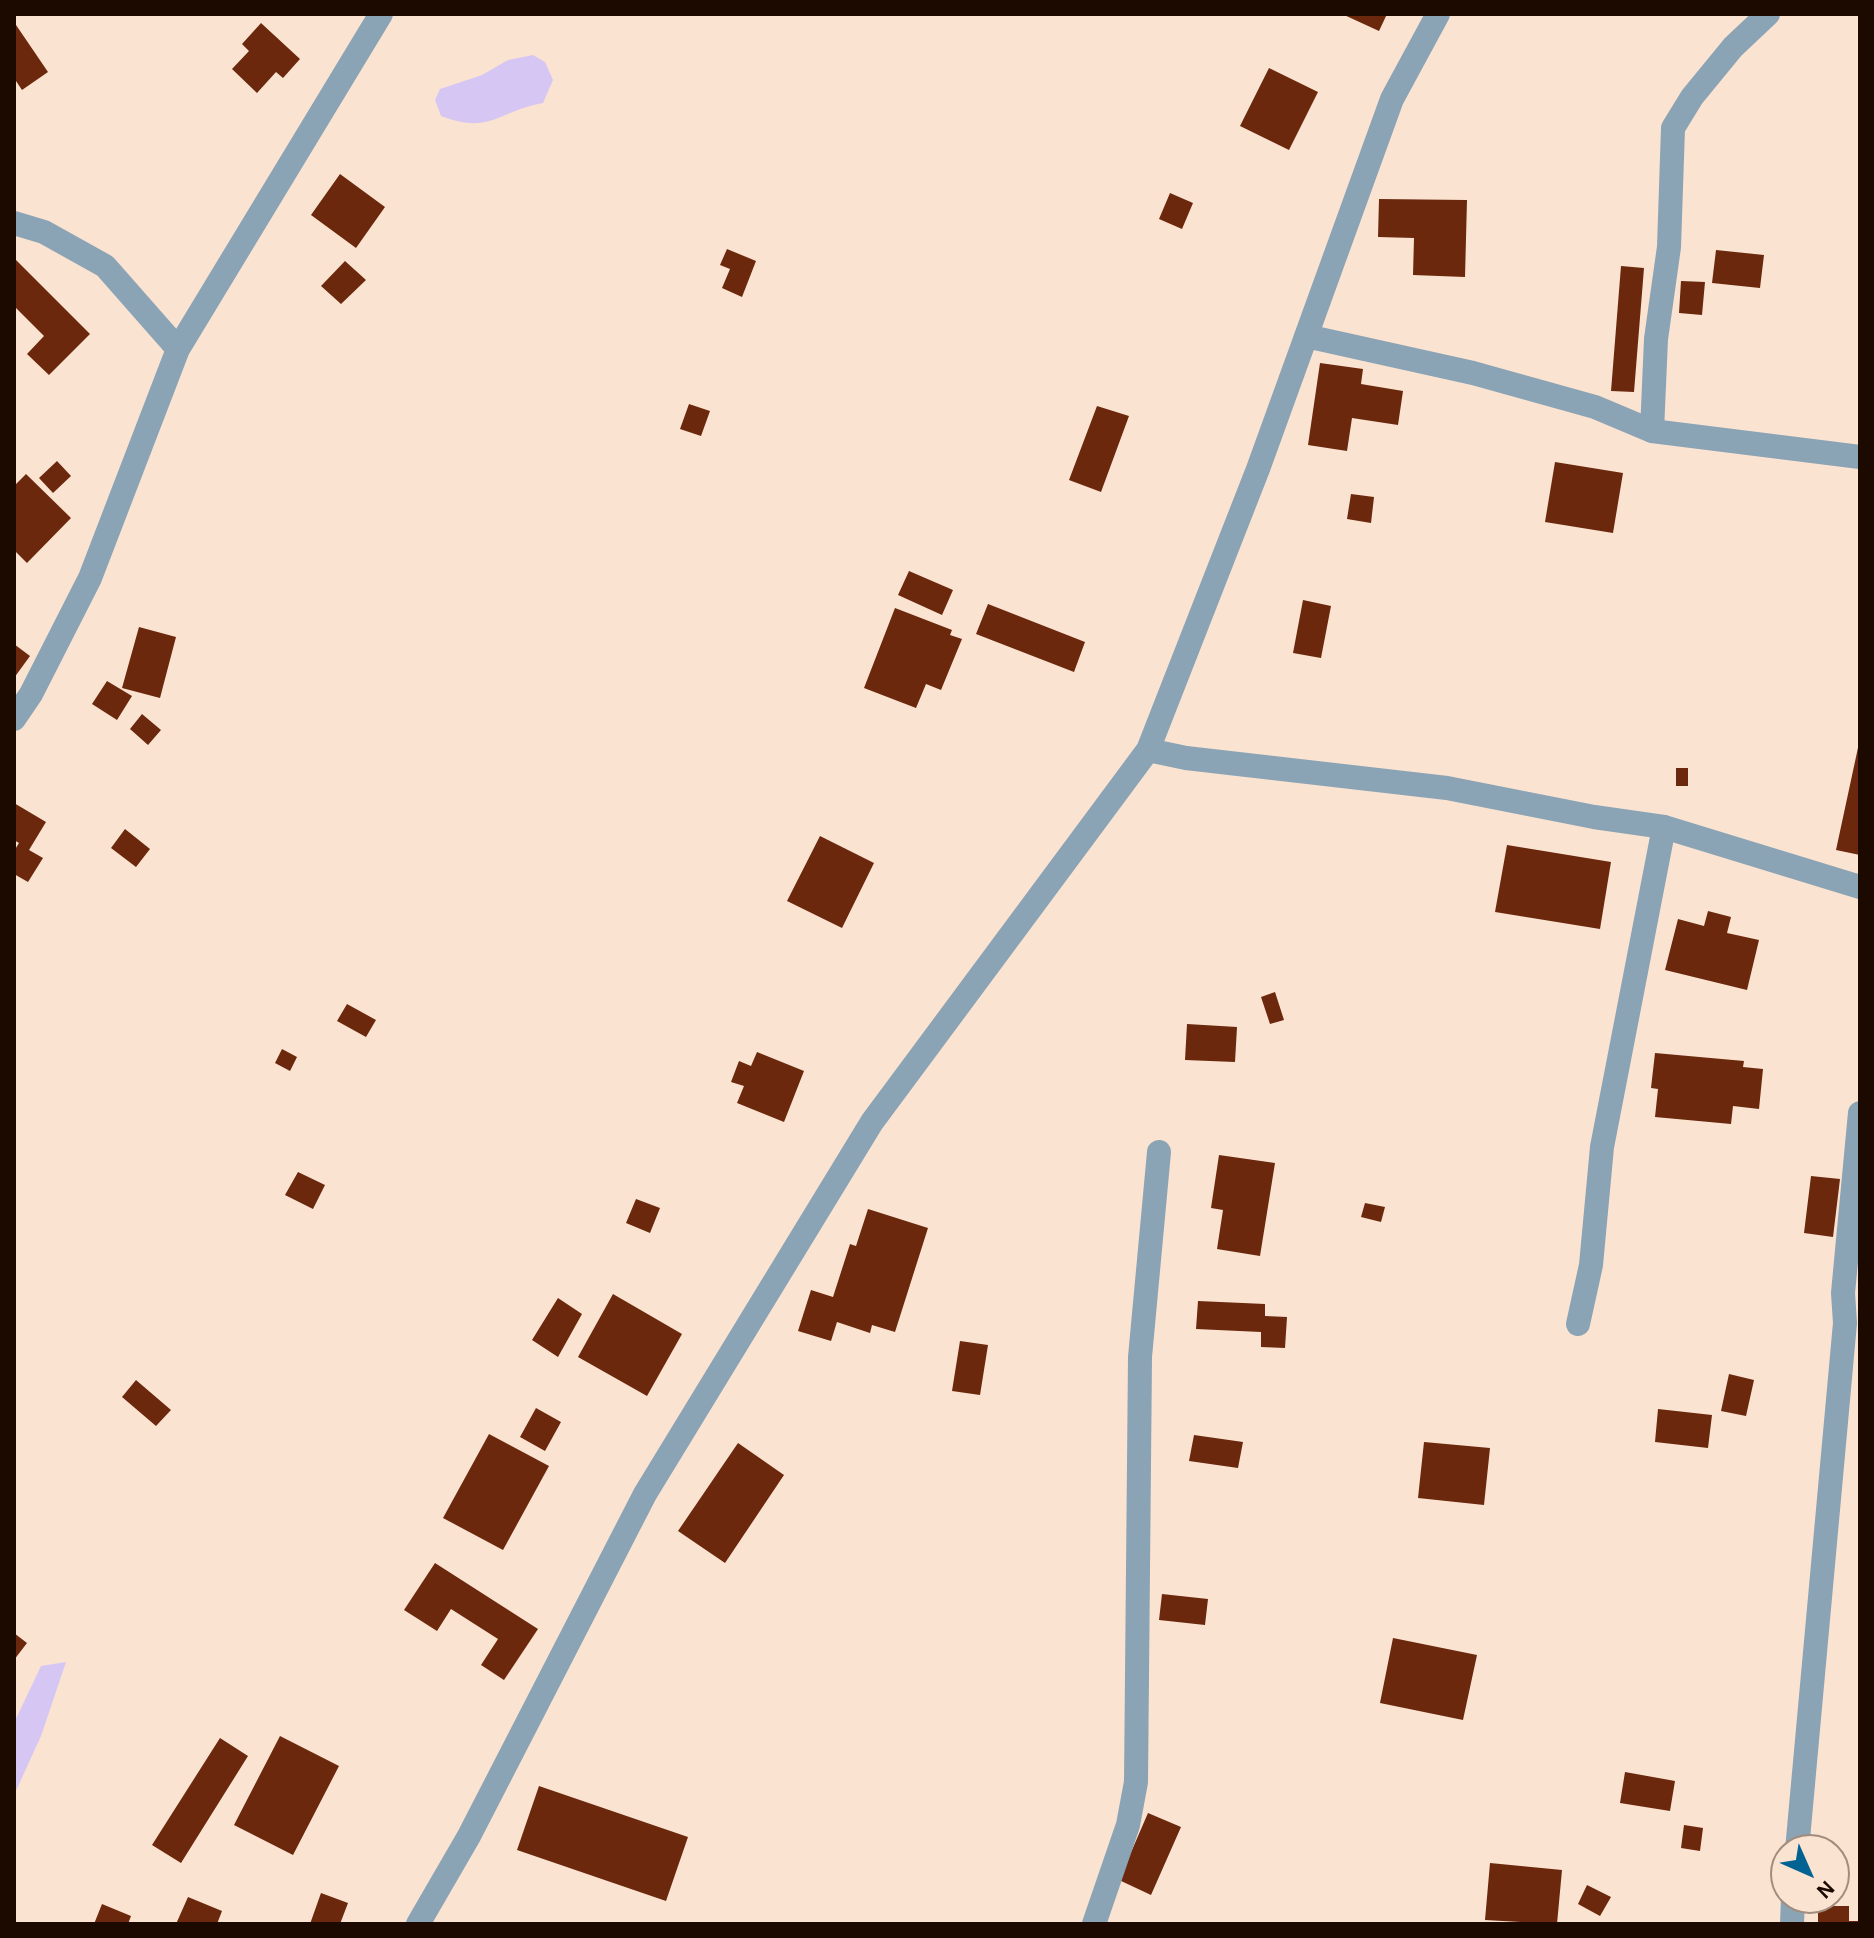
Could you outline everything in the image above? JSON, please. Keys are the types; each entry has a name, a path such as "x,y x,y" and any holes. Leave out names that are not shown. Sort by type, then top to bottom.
{"street":[{"path":"14,719 31,694 90,578 178,349 381,14"},
{"path":"418,1924 469,1836 645,1494 872,1122 1148,750 1306,336 1392,99 1438,14"},
{"path":"1652,431 1656,339 1669,247 1673,128 1692,97 1733,47 1768,14"},
{"path":"14,223 44,232 105,266 178,349"},
{"path":"1306,336 1473,373 1595,407 1652,431 1860,457"},
{"path":"1148,750 1186,758 1447,788 1594,817 1664,827 1860,887"},
{"path":"1578,1324 1591,1265 1607,1116 1664,827"},
{"path":"1798,1834 1845,1323 1851,1291 1860,1113"},
{"path":"1094,1924 1128,1825 1136,1782 1140,1357 1159,1152"}],"shaded area":[{"path":"533,55 545,62 553,80 543,103 483,122 458,121 441,116 435,100 440,89 482,75 508,60"},
{"path":"66,1662 41,1736 14,1795 14,1723 41,1666"}],"building":[{"path":"1342,14 1387,14 1379,31"},
{"path":"14,22 48,72 22,90 14,78"},
{"path":"261,23 300,59 283,78 276,72 257,93 232,69 249,51 242,44"},
{"path":"1269,68 1318,92 1289,150 1240,126"},
{"path":"340,174 385,207 356,248 311,215"},
{"path":"1170,193 1193,203 1182,229 1159,219"},
{"path":"1379,199 1467,200 1465,277 1413,275 1414,238 1378,237"},
{"path":"727,249 756,261 742,297 722,288 730,269 720,265"},
{"path":"1716,250 1764,255 1760,288 1712,283"},
{"path":"14,258 90,334 49,375 27,354 44,336 14,306"},
{"path":"345,261 366,280 341,304 321,286"},
{"path":"1621,266 1644,268 1634,392 1611,391"},
{"path":"1681,281 1705,282 1702,315 1679,313"},
{"path":"1320,363 1363,369 1361,384 1403,391 1398,425 1352,418 1347,451 1308,445"},
{"path":"689,404 710,411 701,436 680,429"},
{"path":"1097,406 1129,416 1101,492 1069,480"},
{"path":"57,461 71,476 53,493 39,478"},
{"path":"1555,462 1623,473 1613,533 1545,522"},
{"path":"26,474 71,518 27,563 14,550 14,486"},
{"path":"1351,494 1374,497 1371,523 1347,519"},
{"path":"909,571 953,590 942,615 898,595"},
{"path":"1303,600 1331,606 1321,658 1293,653"},
{"path":"988,604 1085,642 1074,672 976,634"},
{"path":"895,608 952,630 950,635 962,639 941,690 926,684 916,708 864,688"},
{"path":"139,627 176,637 160,698 122,688"},
{"path":"14,644 30,656 14,678"},
{"path":"107,681 132,696 117,720 92,704"},
{"path":"142,714 161,730 148,745 130,729"},
{"path":"1860,744 1860,855 1836,850"},
{"path":"1676,768 1688,768 1688,786 1676,786"},
{"path":"14,803 46,822 29,850 43,858 28,882 14,874 14,851 19,843 14,840"},
{"path":"125,829 150,849 136,867 111,848"},
{"path":"820,836 874,863 842,928 787,901"},
{"path":"1507,845 1611,862 1600,929 1495,912"},
{"path":"1708,911 1731,917 1727,933 1759,940 1747,990 1665,970 1678,919 1704,926"},
{"path":"1275,992 1284,1020 1270,1024 1261,997"},
{"path":"347,1004 376,1020 366,1037 337,1021"},
{"path":"1187,1024 1237,1027 1235,1062 1185,1060"},
{"path":"282,1049 297,1057 290,1071 275,1063"},
{"path":"757,1052 804,1071 784,1122 737,1103 744,1086 731,1082 739,1061 751,1066"},
{"path":"1655,1053 1744,1061 1743,1067 1763,1069 1759,1109 1733,1106 1731,1124 1655,1117 1658,1089 1651,1088"},
{"path":"1219,1155 1275,1163 1260,1256 1217,1249 1223,1210 1211,1208"},
{"path":"298,1172 325,1185 313,1209 285,1195"},
{"path":"1811,1176 1840,1179 1833,1237 1804,1233"},
{"path":"636,1199 660,1208 650,1233 626,1223"},
{"path":"1365,1203 1385,1207 1381,1222 1361,1217"},
{"path":"868,1209 928,1228 895,1332 872,1325 870,1333 837,1322 831,1341 798,1331 811,1290 833,1297 850,1244 856,1246"},
{"path":"613,1294 682,1334 647,1396 578,1357"},
{"path":"558,1298 582,1314 558,1357 532,1340"},
{"path":"1198,1301 1265,1304 1265,1316 1287,1317 1285,1348 1261,1347 1261,1332 1196,1329"},
{"path":"960,1341 988,1345 980,1395 952,1391"},
{"path":"1729,1374 1754,1380 1746,1416 1721,1411"},
{"path":"136,1380 171,1410 156,1426 122,1397"},
{"path":"536,1408 561,1422 545,1451 520,1437"},
{"path":"1658,1409 1712,1415 1708,1448 1655,1442"},
{"path":"489,1434 549,1466 503,1550 443,1518"},
{"path":"1194,1435 1243,1442 1238,1468 1189,1461"},
{"path":"1424,1442 1490,1448 1484,1505 1418,1498"},
{"path":"738,1443 784,1475 725,1563 678,1531"},
{"path":"435,1563 538,1629 504,1680 481,1665 498,1639 451,1609 437,1631 404,1610"},
{"path":"1162,1594 1208,1599 1205,1625 1159,1620"},
{"path":"14,1633 27,1643 14,1660"},
{"path":"1393,1638 1477,1655 1463,1720 1380,1703"},
{"path":"280,1736 339,1766 293,1855 234,1825"},
{"path":"220,1738 248,1756 181,1863 152,1845"},
{"path":"1625,1772 1675,1781 1670,1811 1620,1803"},
{"path":"539,1786 688,1837 666,1901 517,1850"},
{"path":"1148,1813 1181,1827 1151,1895 1119,1880"},
{"path":"1684,1825 1703,1828 1700,1851 1681,1848"},
{"path":"1490,1863 1562,1870 1557,1924 1485,1920"},
{"path":"1587,1885 1611,1897 1600,1916 1578,1904"},
{"path":"321,1893 348,1903 340,1924 310,1924"},
{"path":"188,1897 222,1911 217,1924 176,1924"},
{"path":"102,1904 131,1916 128,1924 94,1924"},
{"path":"1818,1914 1849,1914 1849,1921 1860,1921 1860,1924 1818,1924"}]}
